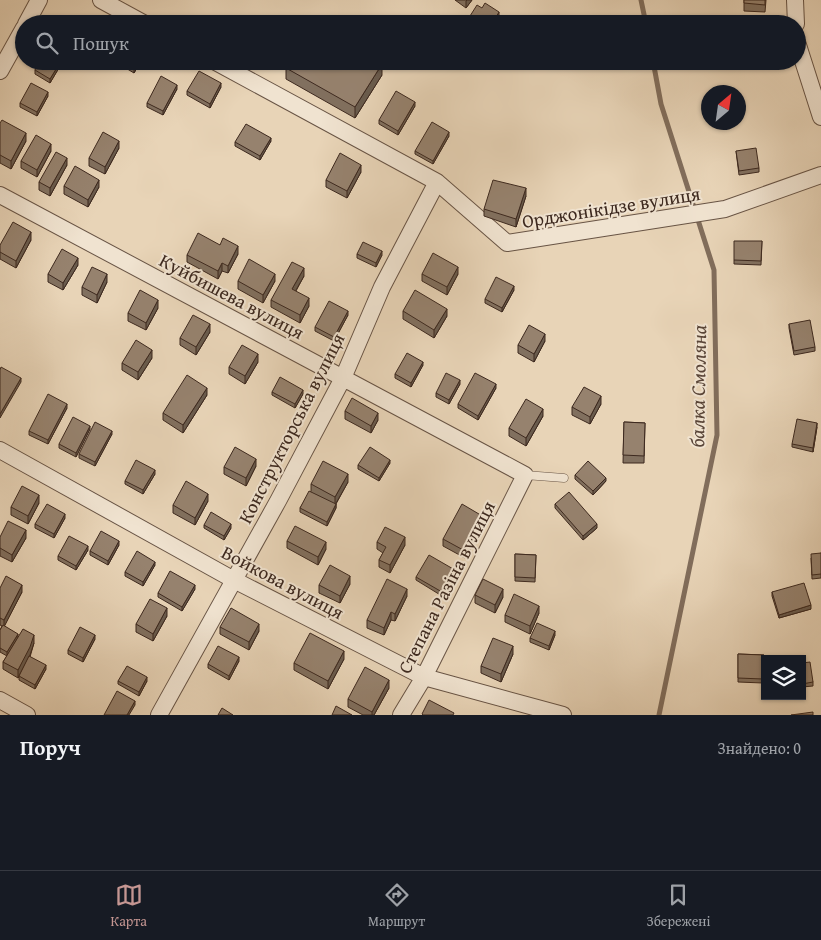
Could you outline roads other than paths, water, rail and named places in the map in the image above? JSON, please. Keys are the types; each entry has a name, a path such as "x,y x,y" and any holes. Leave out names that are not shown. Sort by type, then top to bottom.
{"street":[{"path":"31,15 39,0"},
{"path":"101,0 128,15"},
{"path":"795,0 796,15"},
{"path":"0,71 15,44"},
{"name":"Орджонікідзе вулиця","path":"231,70 437,182 507,243 725,209 821,175"},
{"path":"806,70 821,117"},
{"name":"Конструкторська вулиця","path":"159,715 278,501 343,378 382,286 437,182"},
{"name":"Куйбишева вулиця","path":"0,195 525,475"},
{"name":"Войкова вулиця","path":"0,450 234,580 424,677 563,715"},
{"name":"Степана Разіна вулиця","path":"402,715 424,677 525,475"},
{"path":"0,700 28,715"}],"lane":[{"path":"525,475 564,478"}],"waterway":[{"name":"балка Смоляна","path":"641,0 644,15"},
{"name":"балка Смоляна","path":"655,70 661,104 714,270 717,435 659,715"}]}
